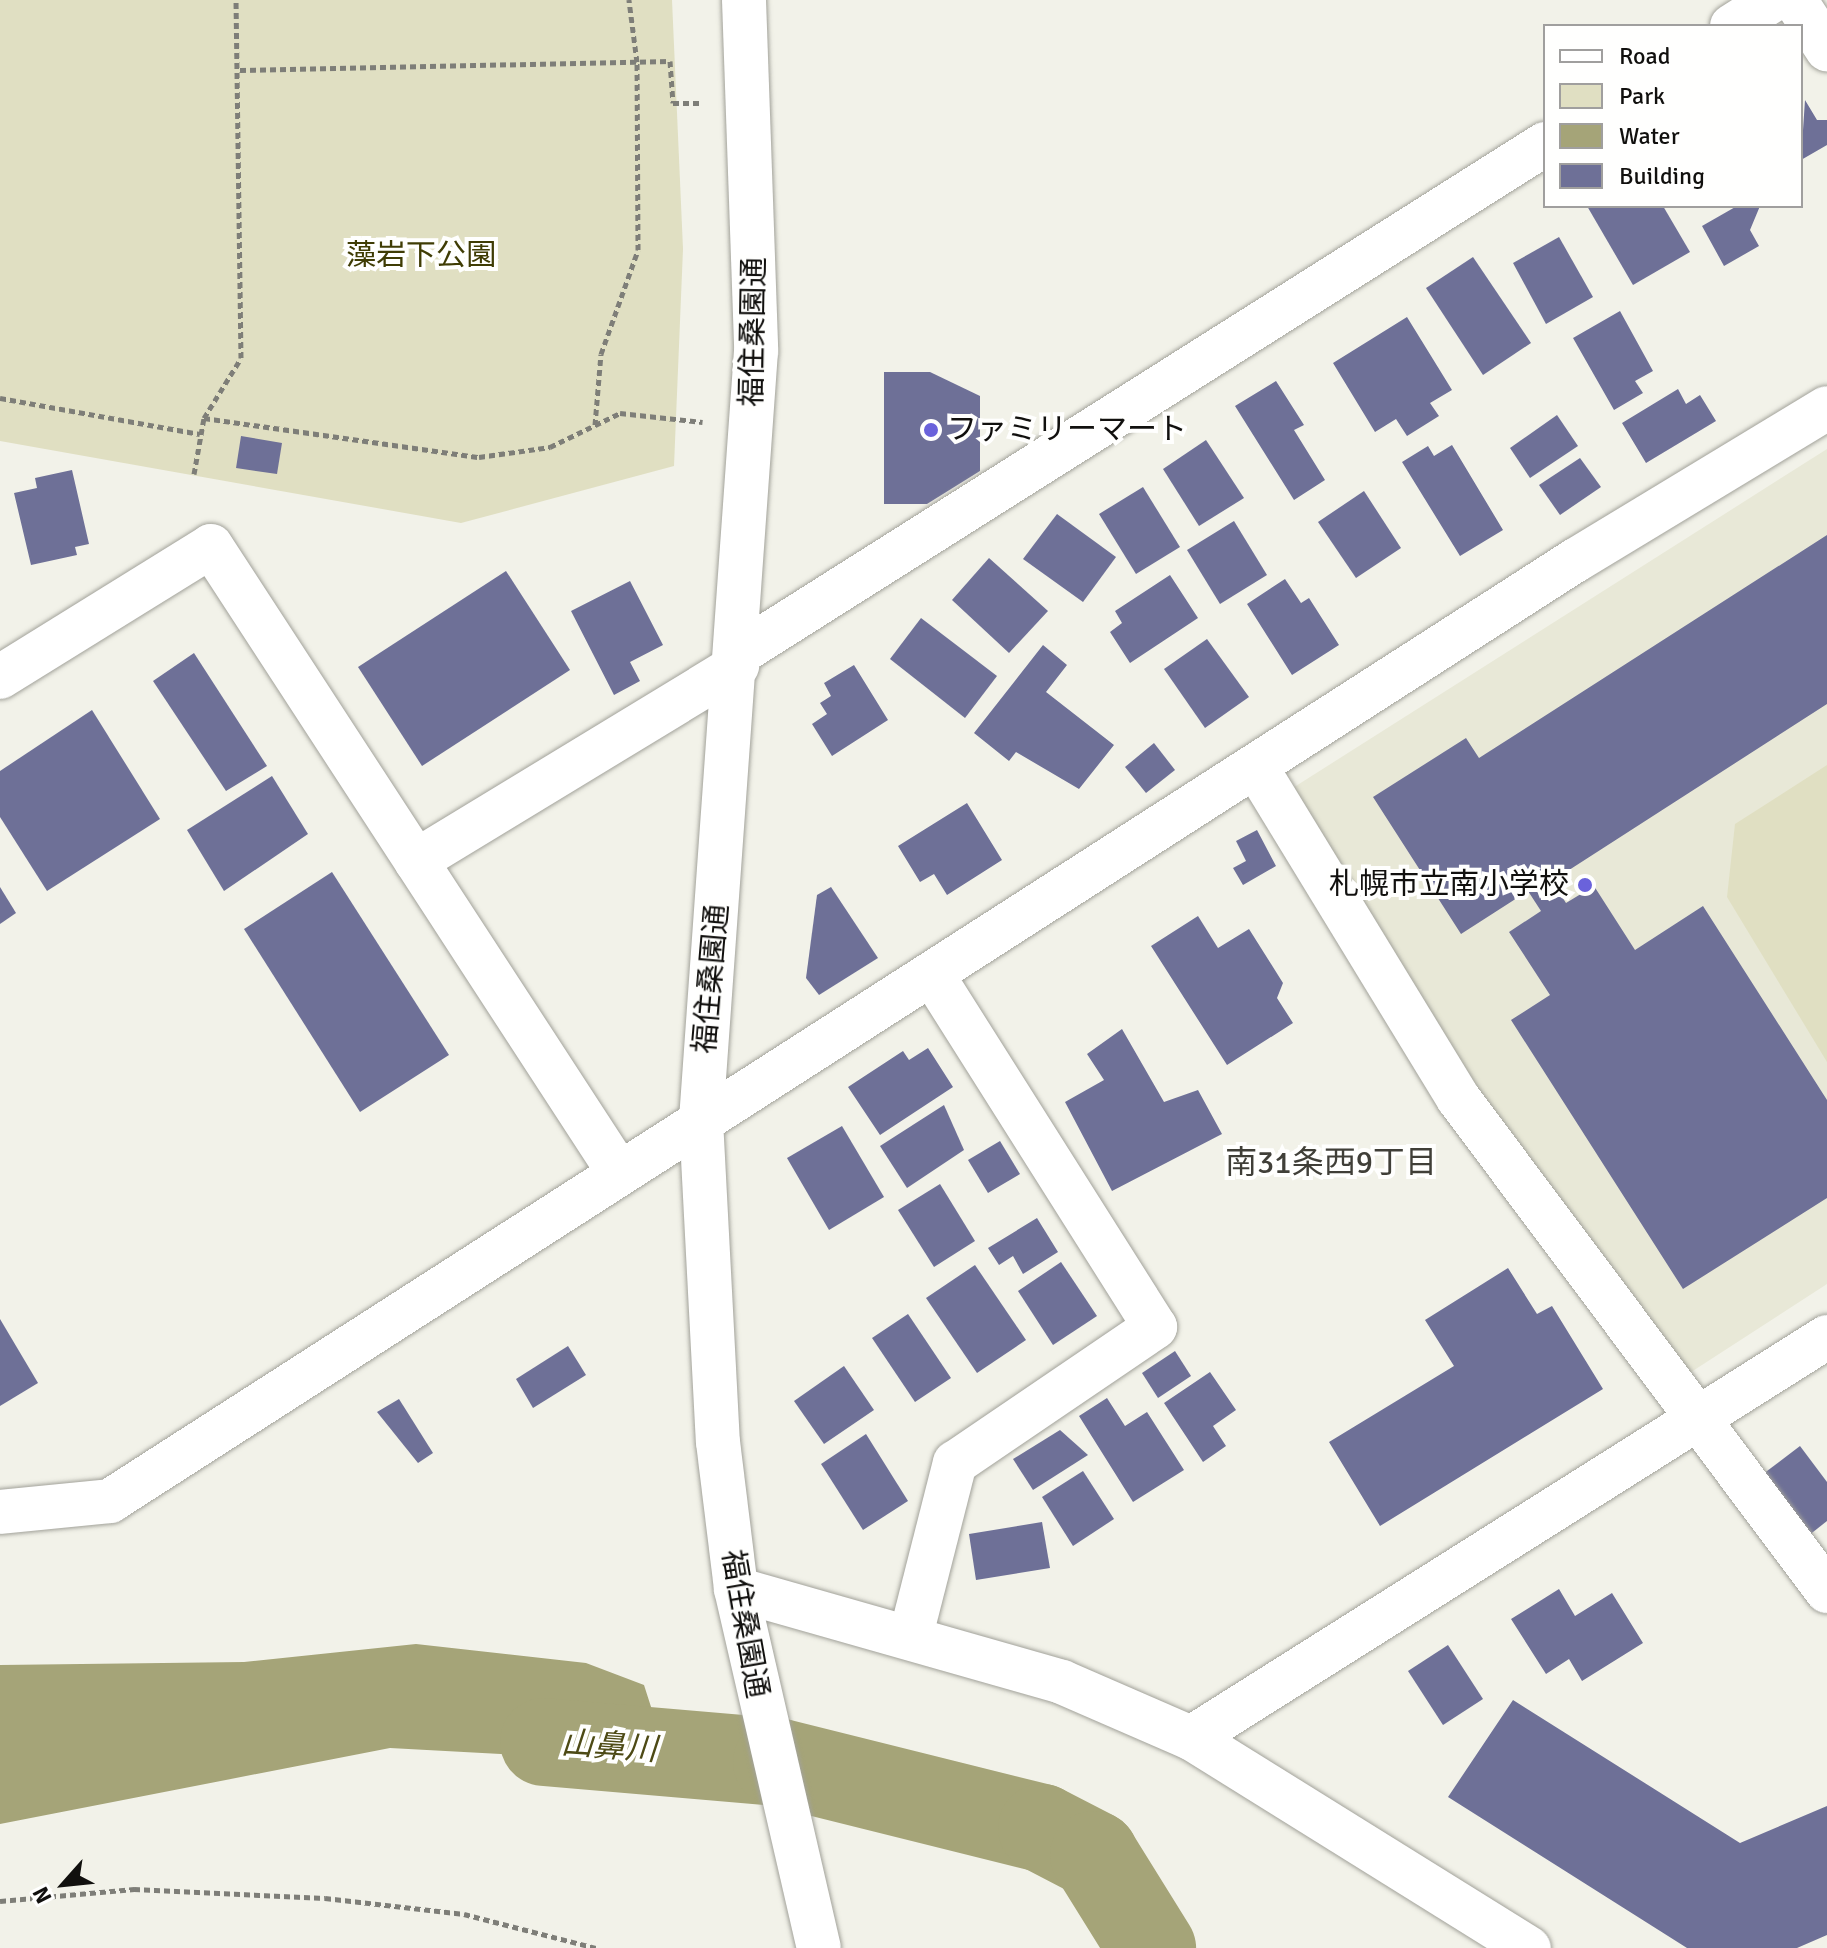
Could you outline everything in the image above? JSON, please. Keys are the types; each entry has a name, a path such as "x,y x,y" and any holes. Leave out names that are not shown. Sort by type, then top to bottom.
{"street":[{"name":"福住桑園通","path":"744,0 756,351 738,660 701,1120 718,1442 736,1589 787,1829 819,1948"},
{"path":"1735,24 1773,0"},
{"path":"1795,0 1827,49"},
{"path":"416,861 738,660 1543,145"},
{"path":"0,1512 110,1501 618,1171 933,976 1256,767 1827,408"},
{"path":"0,677 211,546 618,1171"},
{"path":"1256,767 1458,1098 1694,1421 1827,1591"},
{"path":"911,1635 955,1463 1155,1327 933,976"},
{"path":"1191,1738 1827,1337"},
{"path":"736,1589 911,1635 1062,1682 1191,1738 1529,1948"}],"path":[{"path":"194,474 204,418 241,358 240,70 236,0"},
{"path":"595,425 601,354 638,250 637,62 629,0"},
{"path":"240,70 670,61 673,103 702,103"},
{"path":"0,398 200,434"},
{"path":"204,418 479,457 550,447 620,413 708,423"},
{"path":"0,1901 134,1889 325,1898 464,1914 596,1948"}],"shaded area":[{"name":"札幌市立南小学校","path":"1827,449 1827,1284 1685,1376 1470,1094 1288,791"}],"green space":[{"name":"藻岩下公園","path":"0,0 672,0 683,249 674,466 461,523 0,441"},
{"path":"1827,765 1827,1062 1727,897 1735,824"}],"water":[{"path":"416,1644 586,1663 644,1685 669,1763 390,1748 0,1824 0,1665 244,1662"}],"building":[{"path":"1805,100 1817,120 1827,120 1827,145 1803,159"},
{"path":"1588,208 1664,208 1690,252 1633,285"},
{"path":"1734,208 1759,208 1750,230 1759,246 1724,266 1702,226"},
{"path":"1559,237 1593,297 1546,324 1513,263"},
{"path":"1473,257 1531,343 1483,375 1426,288"},
{"path":"1620,311 1653,371 1635,381 1643,393 1614,410 1573,338"},
{"path":"1407,317 1452,390 1430,403 1439,416 1407,436 1396,419 1375,432 1333,363"},
{"path":"884,372 930,372 980,396 980,471 927,504 884,504"},
{"path":"1276,381 1304,425 1294,430 1325,480 1294,500 1235,406"},
{"path":"1678,389 1686,404 1700,395 1716,421 1646,463 1622,423"},
{"path":"1557,415 1578,446 1530,478 1510,448"},
{"path":"241,436 282,443 277,474 236,468"},
{"path":"1206,440 1244,498 1199,526 1163,469"},
{"path":"1452,445 1503,530 1460,556 1402,462 1428,446 1434,456"},
{"path":"1580,458 1601,487 1560,515 1539,485"},
{"path":"72,470 89,544 75,547 77,555 31,565 14,493 37,488 35,478"},
{"path":"1143,487 1180,547 1136,574 1099,514"},
{"path":"1364,491 1401,548 1356,578 1318,522"},
{"path":"1057,514 1116,557 1083,602 1023,559"},
{"path":"1234,521 1267,575 1220,604 1187,550"},
{"path":"1827,535 1827,704 1552,881 1566,903 1594,886 1635,950 1703,906 1827,1100 1827,1198 1683,1289 1511,1020 1550,995 1509,932 1541,911 1528,891 1461,934 1373,797 1466,738 1479,758"},
{"path":"989,558 1048,611 1009,653 952,600"},
{"path":"506,571 570,670 422,766 358,667"},
{"path":"1170,575 1198,618 1130,663 1110,632 1122,623 1115,611"},
{"path":"1285,579 1301,603 1309,598 1339,645 1292,675 1247,604"},
{"path":"630,581 663,645 630,662 640,681 614,695 571,611"},
{"path":"921,618 997,676 965,718 890,659"},
{"path":"1207,639 1249,697 1205,728 1164,669"},
{"path":"1043,645 1067,665 1046,692 1114,745 1079,789 1016,752 1009,761 974,733"},
{"path":"194,653 267,766 226,791 153,681"},
{"path":"854,665 888,720 832,756 812,724 827,714 820,703 831,696 824,683"},
{"path":"92,710 160,819 47,891 0,817 0,771"},
{"path":"1154,743 1175,770 1146,793 1125,767"},
{"path":"272,776 308,834 224,891 187,830"},
{"path":"967,803 1002,860 947,895 934,874 920,882 898,846"},
{"path":"1257,830 1276,866 1243,885 1233,868 1246,861 1236,841"},
{"path":"332,872 449,1055 360,1112 244,929"},
{"path":"0,887 16,913 0,924"},
{"path":"831,887 878,958 819,995 806,978 817,895"},
{"path":"1198,916 1218,948 1249,929 1283,983 1277,998 1293,1023 1227,1065 1151,946"},
{"path":"1122,1029 1164,1102 1198,1090 1222,1134 1112,1191 1065,1102 1104,1080 1087,1054"},
{"path":"928,1048 953,1087 880,1135 848,1087 903,1051 909,1060"},
{"path":"944,1105 964,1150 907,1188 880,1146"},
{"path":"842,1126 884,1197 829,1230 787,1158"},
{"path":"1000,1141 1020,1174 988,1193 968,1160"},
{"path":"940,1184 975,1241 934,1267 898,1210"},
{"path":"1037,1218 1058,1252 1023,1274 1013,1256 999,1265 988,1248"},
{"path":"1061,1262 1097,1316 1053,1345 1018,1291"},
{"path":"975,1265 1026,1340 977,1373 926,1298"},
{"path":"1508,1268 1537,1314 1552,1306 1603,1389 1380,1526 1329,1442 1454,1366 1425,1320"},
{"path":"908,1314 951,1378 915,1402 872,1338"},
{"path":"0,1319 38,1383 0,1406"},
{"path":"568,1346 586,1375 533,1408 516,1379"},
{"path":"1175,1351 1191,1376 1158,1398 1142,1373"},
{"path":"844,1366 874,1410 824,1444 794,1401"},
{"path":"1210,1372 1236,1410 1213,1426 1226,1446 1203,1462 1164,1403"},
{"path":"1107,1398 1125,1426 1147,1412 1184,1470 1133,1502 1079,1416"},
{"path":"399,1399 433,1453 418,1463 377,1412"},
{"path":"1060,1430 1088,1455 1033,1490 1013,1459"},
{"path":"866,1434 908,1501 863,1530 821,1464"},
{"path":"1800,1446 1827,1482 1827,1521 1808,1536 1763,1474"},
{"path":"1083,1471 1114,1519 1073,1546 1042,1497"},
{"path":"1042,1522 1050,1568 976,1580 969,1534"},
{"path":"1559,1589 1575,1616 1612,1593 1643,1643 1582,1681 1569,1659 1546,1674 1511,1619"},
{"path":"1448,1645 1483,1699 1443,1725 1408,1671"},
{"path":"1513,1700 1740,1843 1827,1806 1827,1935 1797,1948 1687,1948 1448,1797"}],"waterway":[{"name":"山鼻川","path":"544,1742 777,1762 1042,1828 1094,1855 1152,1948"}],"place":[{"name":"ファミリーマート","path":"931,430"},
{"name":"札幌市立南小学校","path":"1585,885"}],"district":[{"name":"南31条西9丁目","path":"1331,1163"}]}
